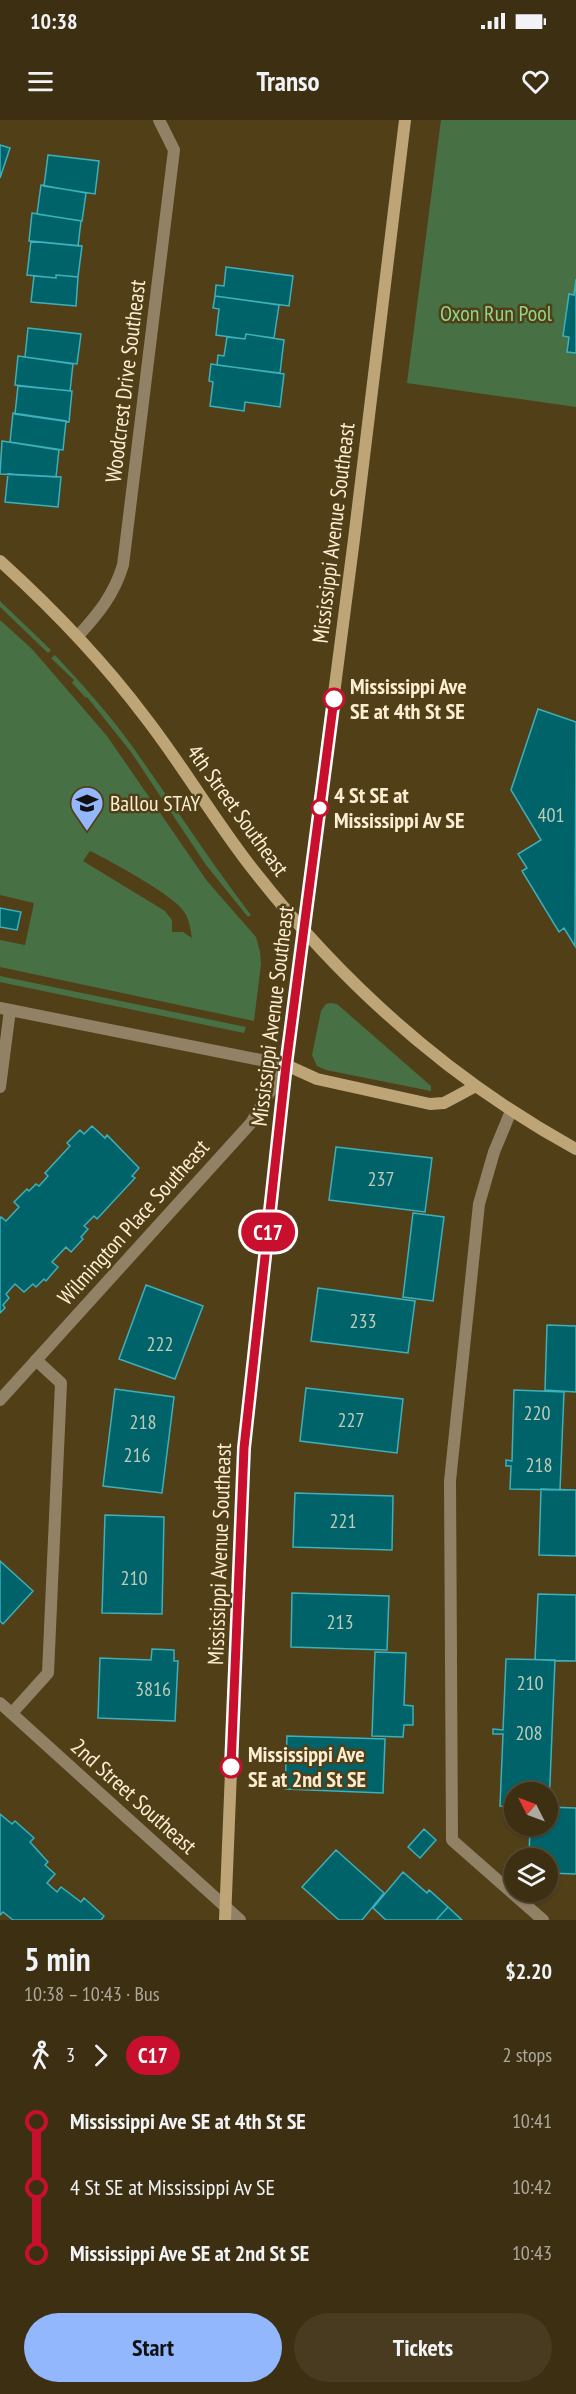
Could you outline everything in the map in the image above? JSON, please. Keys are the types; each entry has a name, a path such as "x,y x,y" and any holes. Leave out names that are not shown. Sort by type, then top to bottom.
{"main road":[{"name":"Mississippi Avenue Southeast","path":"225,1920 244,1448 286,1065 405,120"},
{"name":"4th Street Southeast","path":"0,561 78,636 146,717 248,863 343,974 424,1048 474,1087 576,1149"},
{"path":"286,1065 317,1078 430,1104 444,1103 474,1087"}],"street":[{"name":"Woodcrest Drive Southeast","path":"78,636 108,602 117,587 123,566 174,150 159,120"},
{"path":"0,1087 5,1009 286,1065"},
{"name":"Wilmington Place Southeast","path":"0,1400 251,1123 286,1065"},
{"path":"511,1111 494,1152 479,1204 450,1481 452,1840 543,1920"},
{"path":"12,1713 48,1673 61,1383 36,1360"},
{"name":"2nd Street Southeast","path":"0,1703 240,1920"}],"green space":[{"name":"Oxon Run Pool","path":"441,120 576,120 576,407 407,383"},
{"path":"0,601 51,650 48,653 0,607"},
{"name":"Ballou STAY","path":"0,620 32,649 107,736 207,881 256,937 261,964 254,1021 0,967 0,940 25,945 34,903 0,895","holes":["90,851 138,877 174,901 186,915 192,938 183,932 172,932 172,920 165,911 83,861"]},
{"path":"55,655 123,734 251,915 248,917 206,865 131,752 87,697 72,683 74,680 51,658"},
{"path":"0,976 246,1027 244,1033 0,982"},
{"path":"326,1004 337,1004 431,1086 431,1091 326,1070 317,1066 312,1055 321,1011"}],"building":[{"path":"0,145 10,148 0,178"},
{"path":"48,155 99,161 95,194 44,186"},
{"path":"41,185 86,193 82,221 37,214"},
{"path":"32,213 81,221 78,246 29,241"},
{"path":"31,241 82,246 78,277 56,275 56,278 27,275"},
{"path":"226,267 293,276 289,306 215,296 216,285 224,286"},
{"path":"56,275 78,277 76,306 31,302 34,276 56,278"},
{"path":"576,279 576,353 567,352 569,337 563,336 569,294 574,295"},
{"path":"215,296 279,305 274,338 246,334 245,339 216,335 219,309 213,308"},
{"path":"28,328 81,334 77,364 25,357"},
{"path":"246,334 284,340 280,373 217,365 218,355 224,356 227,337 245,339"},
{"path":"18,356 73,364 70,391 15,385"},
{"path":"211,364 284,374 280,407 245,402 244,411 210,406 213,382 209,381"},
{"path":"18,386 72,391 69,422 15,414"},
{"path":"13,413 66,421 63,450 10,442"},
{"path":"2,441 59,450 56,477 0,474"},
{"path":"8,474 61,477 58,507 5,502"},
{"path":"538,709 576,722 575,946 564,928 559,932 522,871 527,868 518,854 541,840 511,790"},
{"path":"0,908 21,912 17,930 0,927"},
{"path":"92,1126 105,1138 107,1135 139,1168 132,1176 135,1178 97,1219 94,1216 84,1226 88,1229 81,1237 83,1239 71,1252 66,1247 52,1262 58,1267 46,1281 44,1279 36,1287 33,1284 24,1292 15,1284 6,1294 9,1298 0,1313 0,1219 1,1217 6,1221 19,1207 14,1202 27,1189 29,1191 36,1184 39,1186 48,1176 45,1173 70,1146 67,1143 80,1130 84,1134"},
{"path":"336,1147 432,1158 425,1212 329,1200"},
{"path":"413,1213 444,1217 433,1301 403,1297"},
{"path":"146,1285 203,1306 175,1379 119,1359"},
{"path":"318,1288 415,1301 408,1353 311,1341"},
{"path":"547,1325 576,1326 576,1392 545,1390"},
{"path":"306,1388 403,1399 397,1453 300,1441"},
{"path":"115,1389 174,1397 162,1493 103,1486"},
{"path":"514,1390 564,1392 560,1490 510,1489 511,1466 506,1466 506,1460 512,1461"},
{"path":"541,1489 576,1490 576,1556 539,1555"},
{"path":"295,1493 393,1496 392,1550 293,1547"},
{"path":"105,1515 164,1517 162,1614 102,1613"},
{"path":"0,1561 33,1591 3,1624 0,1621"},
{"path":"292,1593 389,1596 387,1650 291,1647"},
{"path":"538,1594 576,1595 576,1661 535,1660"},
{"path":"152,1649 174,1650 174,1661 178,1661 175,1721 98,1718 100,1658 151,1660"},
{"path":"375,1652 406,1653 404,1705 413,1706 413,1725 404,1725 403,1737 372,1736"},
{"path":"506,1659 555,1660 550,1782 504,1782 504,1806 500,1806 503,1734 493,1734 493,1729 503,1730"},
{"path":"287,1736 385,1739 383,1793 285,1789"},
{"path":"558,1807 576,1808 576,1874 558,1873 558,1848 529,1848 530,1836 558,1836"},
{"path":"0,1814 12,1824 15,1821 34,1838 30,1842 48,1862 45,1865 55,1874 47,1883 57,1892 61,1887 81,1902 84,1898 104,1916 101,1920 13,1920 3,1912 0,1915"},
{"path":"424,1829 436,1840 420,1858 408,1847"},
{"path":"336,1850 384,1893 362,1920 339,1920 302,1887"},
{"path":"403,1872 427,1893 429,1890 448,1907 436,1920 386,1920 373,1908"},
{"path":"448,1907 462,1920 436,1920"}],"bus line":[{"name":"C17","path":"231,1767 244,1448 286,1065 334,699"}],"place":[{"name":"Mississippi Ave SE at 4th St SE","path":"334,699"},
{"name":"4 St SE at Mississippi Av SE","path":"320,808"},
{"name":"Ballou STAY","path":"87,832"},
{"name":"Mississippi Ave SE at 2nd St SE","path":"231,1767"}]}
